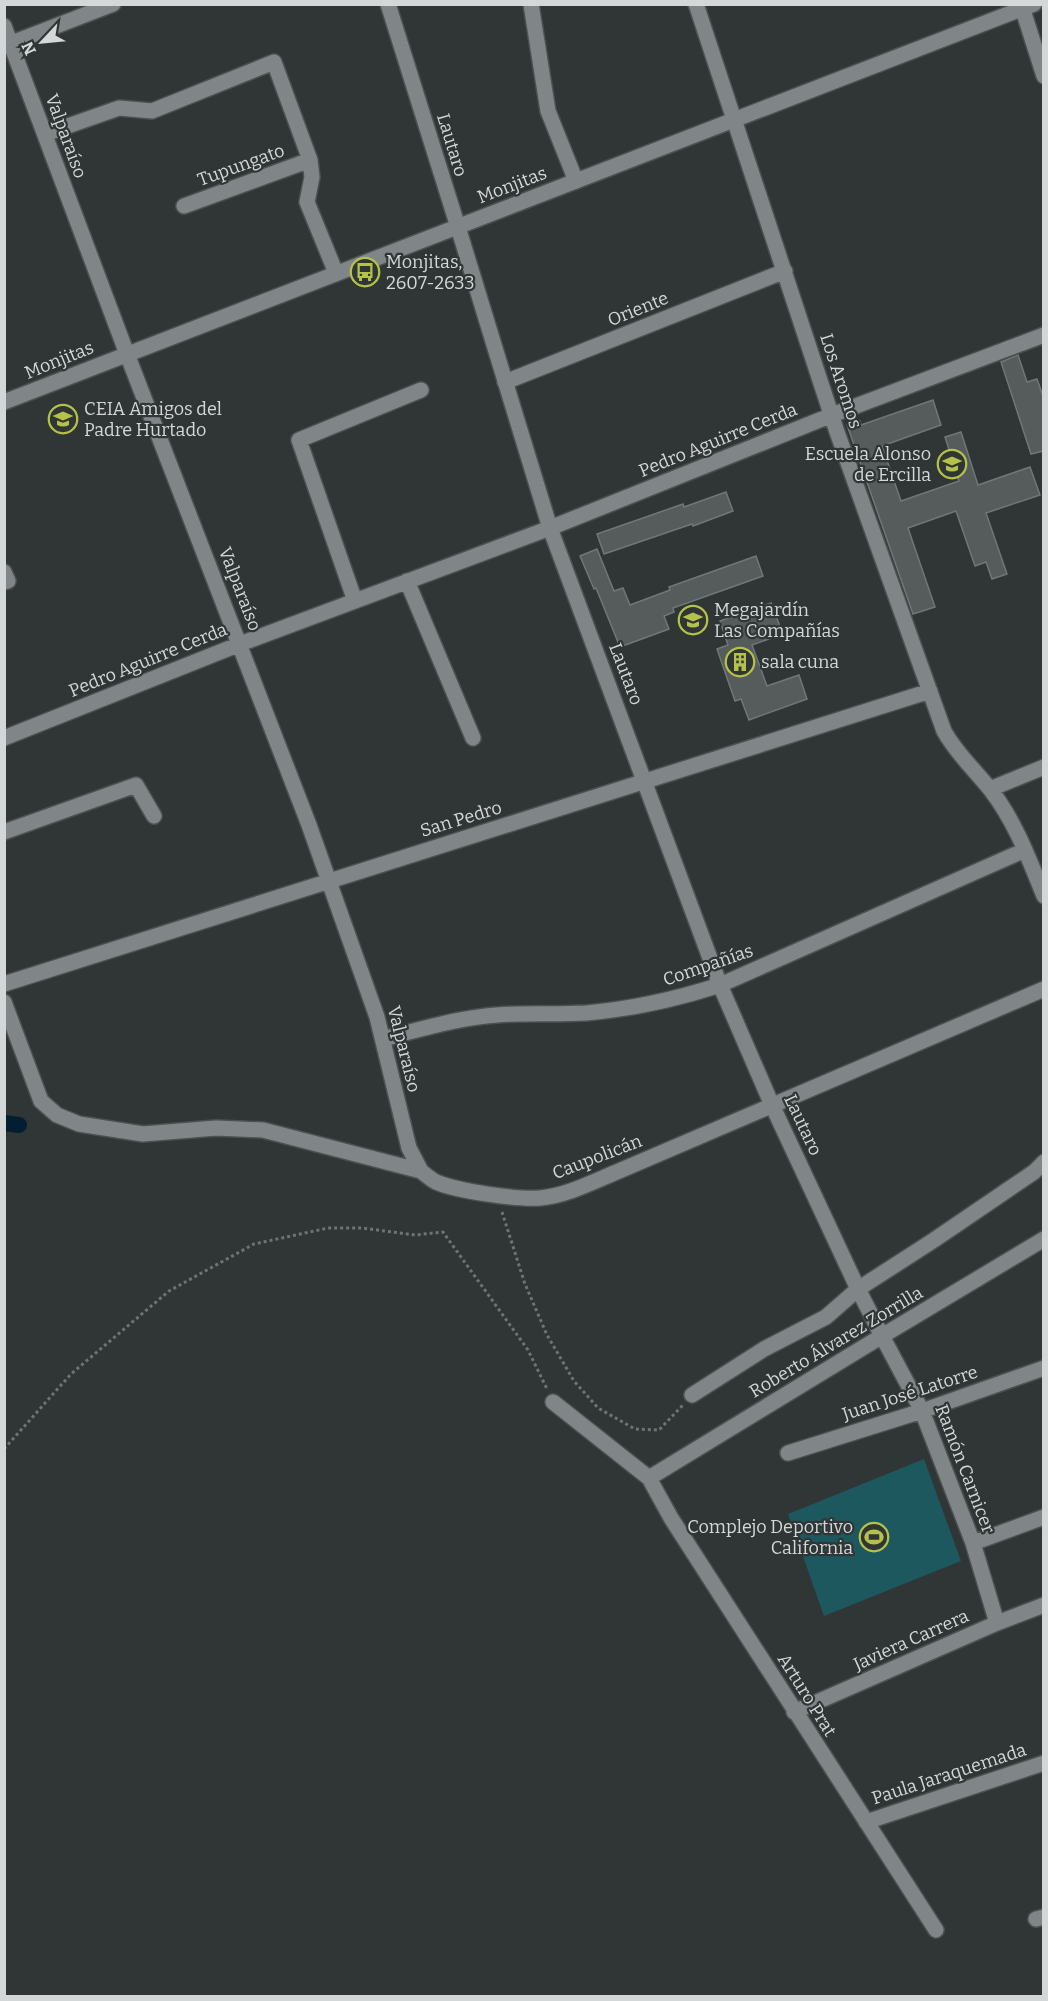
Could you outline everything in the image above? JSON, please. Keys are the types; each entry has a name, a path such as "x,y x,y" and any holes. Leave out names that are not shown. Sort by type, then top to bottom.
{"street":[{"path":"8,45 113,4"},
{"name":"Lautaro","path":"388,4 550,528 720,985 772,1105 882,1336"},
{"path":"531,4 548,111 576,182"},
{"name":"Los Aromos","path":"696,4 832,415 944,730 953,747 990,789 1010,819 1044,896"},
{"path":"1026,6 1044,76"},
{"name":"Monjitas","path":"4,402 1026,6"},
{"name":"Valparaíso","path":"4,26 8,45 45,135 127,354 296,789 370,997 383,1039 409,1148 421,1171"},
{"path":"45,135 119,108 152,111 274,62 310,160 312,177 307,202 336,273"},
{"name":"Tupungato","path":"184,206 310,160"},
{"name":"Oriente","path":"505,382 785,271"},
{"name":"Pedro Aguirre Cerda","path":"4,738 240,644 550,528 832,415 1044,335"},
{"path":"355,601 299,440 421,390"},
{"path":"4,572 8,581 4,582"},
{"path":"407,581 473,738"},
{"name":"San Pedro","path":"4,984 930,691"},
{"path":"990,789 1044,767"},
{"path":"4,831 136,784 154,816"},
{"name":"Compañías","path":"383,1039 453,1021 484,1016 585,1013 674,999 720,985 1025,850"},
{"name":"Caupolicán","path":"4,1002 41,1101 57,1115 79,1124 143,1134 216,1128 263,1130 421,1171 440,1183 497,1195 542,1198 577,1188 1044,989"},
{"path":"692,1395 764,1349 826,1317 858,1289 1034,1172 1044,1162"},
{"name":"Roberto Álvarez Zorrilla","path":"649,1478 1044,1239"},
{"name":"Ramón Carnicer","path":"882,1336 922,1411 973,1543 997,1623"},
{"name":"Juan José Latorre","path":"788,1453 922,1411 1044,1368"},
{"path":"553,1402 649,1478"},
{"name":"Arturo Prat","path":"649,1478 671,1518 794,1712 936,1930"},
{"path":"973,1543 1044,1517"},
{"name":"Javiera Carrera","path":"794,1712 997,1623 1044,1605"},
{"name":"Paula Jaraquemada","path":"866,1822 1044,1763"}],"path":[{"path":"497,1195 525,1284 547,1335 574,1381 598,1408 635,1429 659,1430 692,1395"},
{"path":"4,1449 71,1374 169,1291 254,1244 328,1228 362,1228 415,1235 443,1232 528,1350 553,1402"}],"shaded area":[{"name":"Complejo Deportivo California","path":"924,1459 961,1561 824,1616 788,1514"}],"building":[{"path":"1018,355 1027,382 1037,379 1044,399 1044,451 1031,454 1001,362"},
{"path":"933,400 941,425 882,446 901,501 959,481 945,437 961,432 978,485 1030,467 1040,495 986,513 1007,574 992,579 986,562 975,566 956,511 908,528 935,607 913,614 847,425 860,421 861,425"},
{"path":"726,492 733,511 604,554 597,534 683,504 684,507"},
{"path":"597,549 614,591 623,588 630,605 670,590 669,587 756,556 763,576 673,608 674,612 664,616 669,629 620,647 580,556"},
{"name":"sala cuna","path":"771,603 783,634 752,645 767,686 799,675 807,699 749,720 741,699 735,701 717,649 728,645 720,621"}],"waterway":[{"path":"4,1123 19,1125"}],"place":[{"name":"Monjitas, 2607-2633","path":"365,272"},
{"name":"CEIA Amigos del Padre Hurtado","path":"63,419"},
{"name":"Escuela Alonso de Ercilla","path":"952,464"},
{"name":"Megajardín Las Compañías","path":"693,620"},
{"name":"sala cuna","path":"740,662"},
{"name":"Complejo Deportivo California","path":"874,1537"}]}
